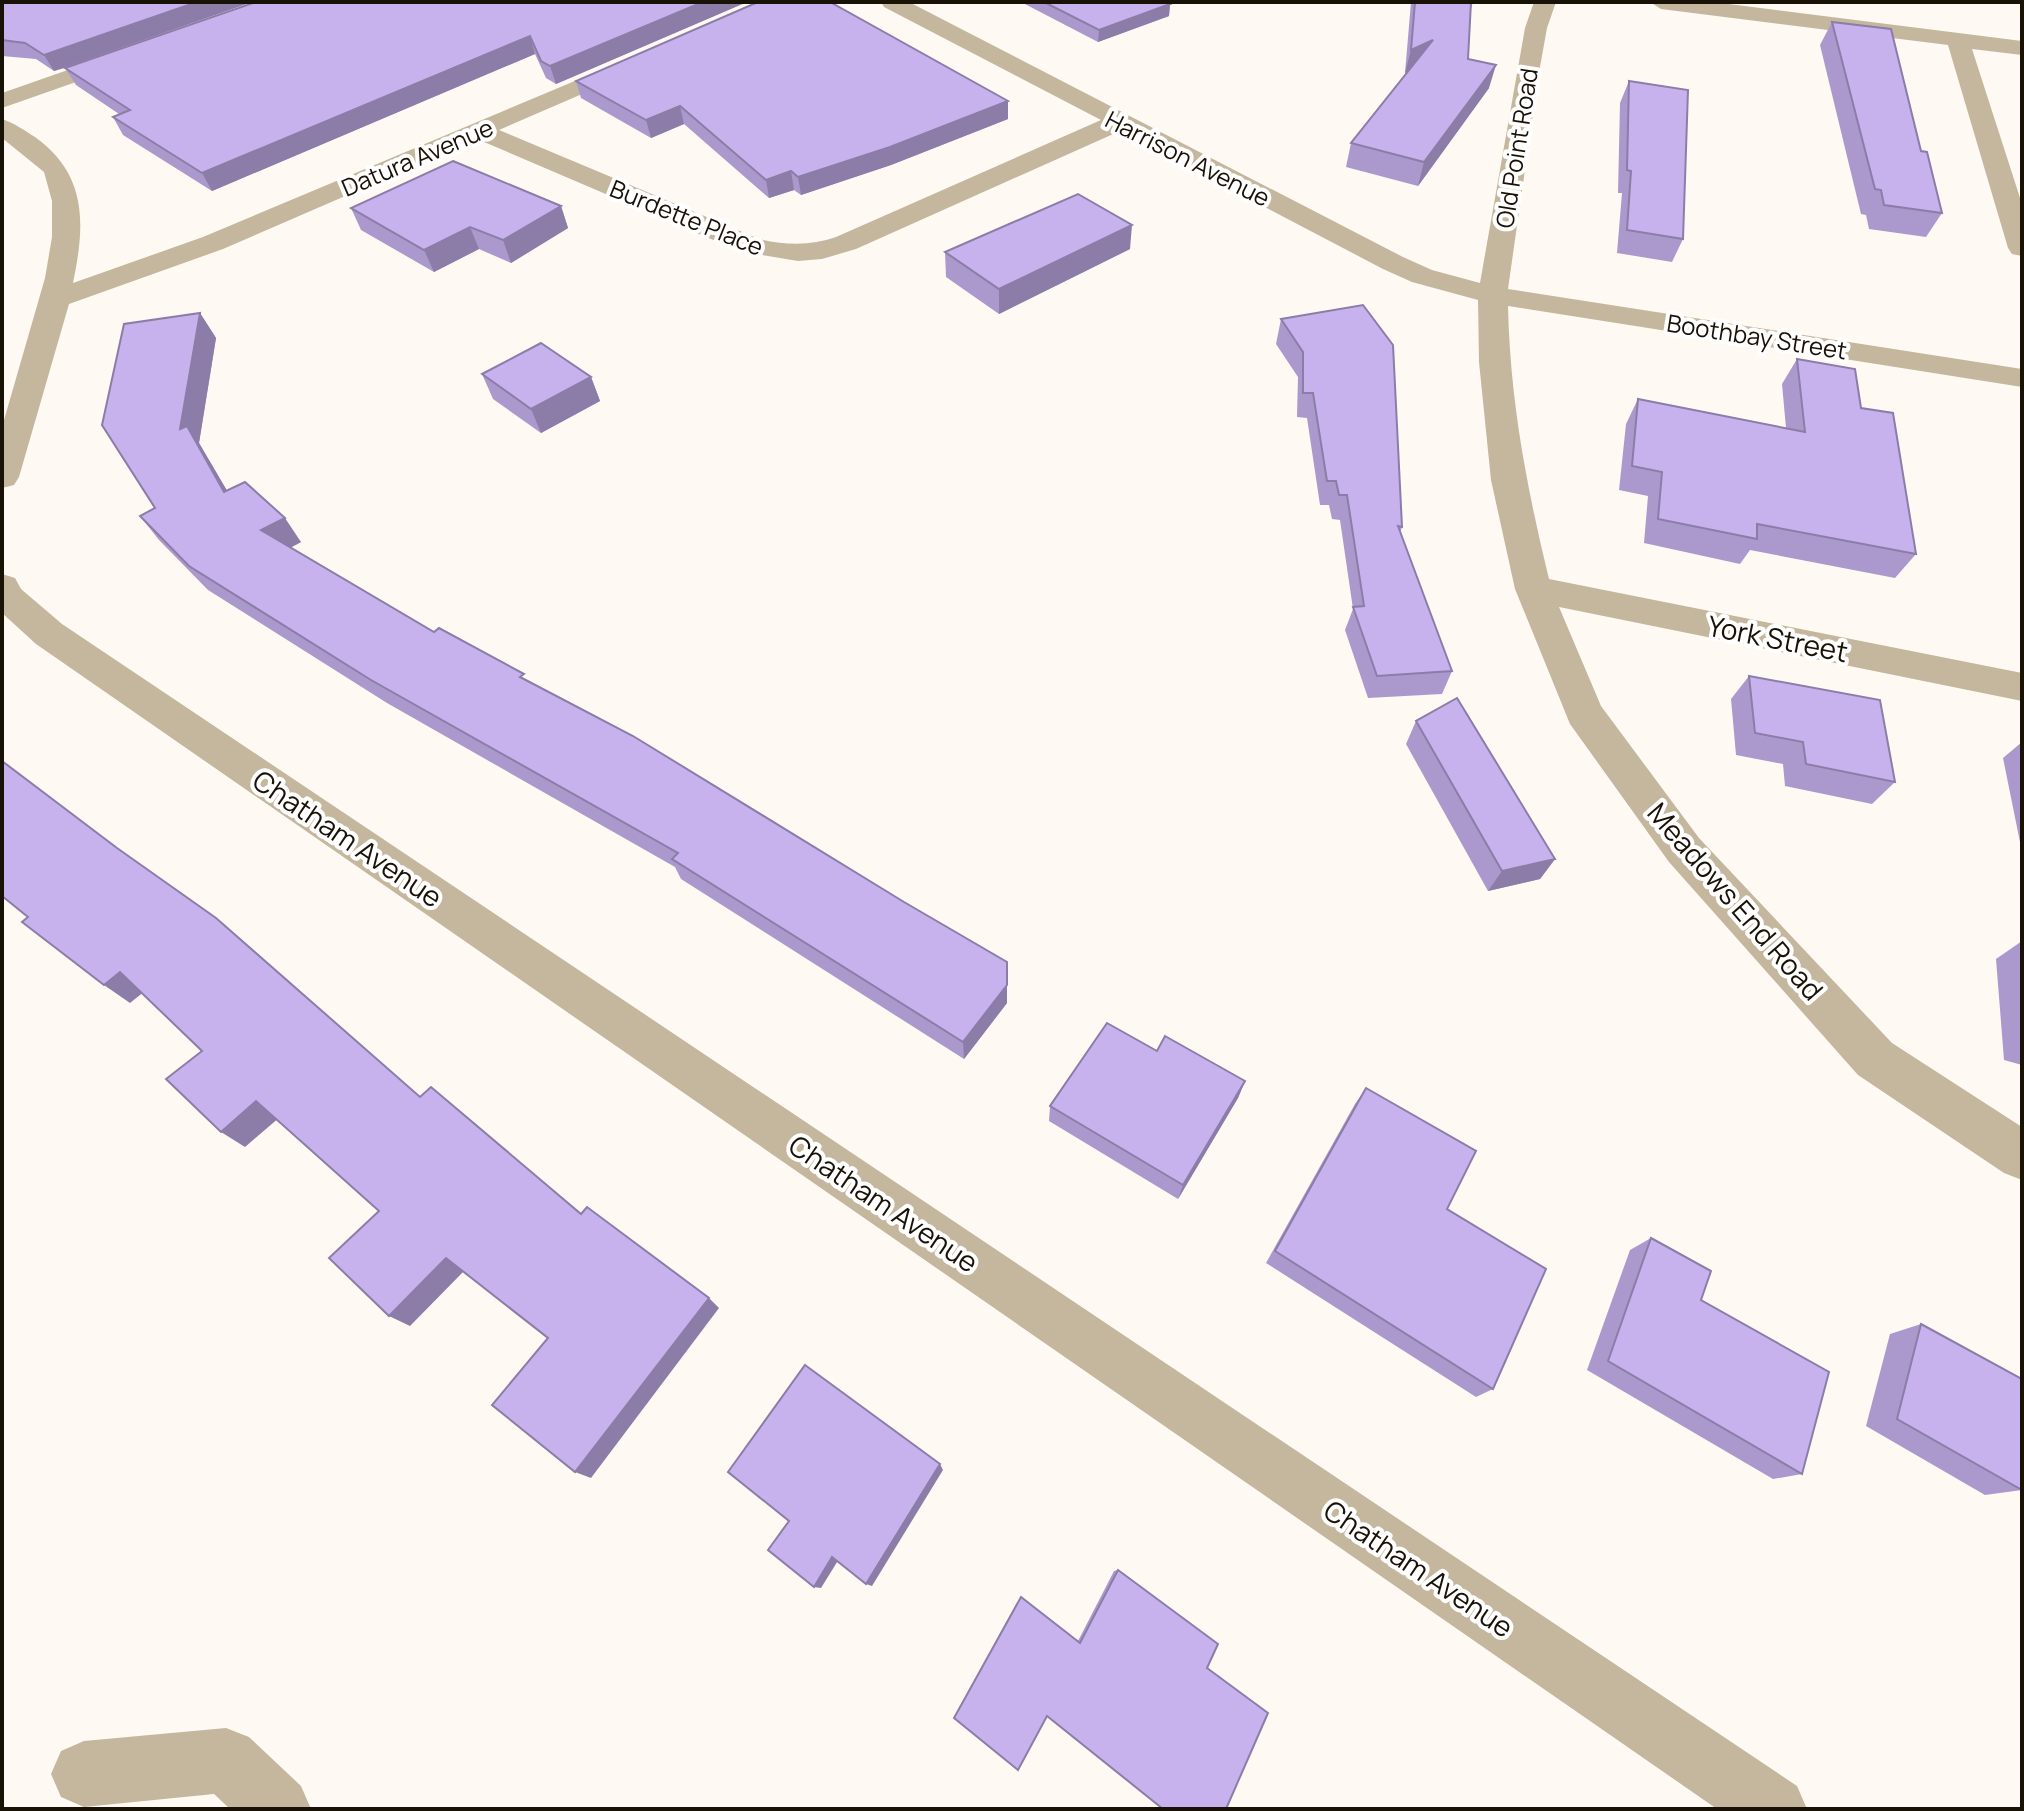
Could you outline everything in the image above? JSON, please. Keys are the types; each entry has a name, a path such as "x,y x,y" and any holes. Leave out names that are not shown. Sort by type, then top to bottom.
{"street":[{"name":"Harrison Avenue","path":"892,2 1393,263 1422,276 1493,295"},
{"name":"Old Point Road","path":"1493,295 1529,66 1536,28 1545,2"},
{"path":"1661,2 2022,48"},
{"path":"1958,40 2022,248"},
{"path":"2,101 149,49"},
{"name":"Datura Avenue","path":"56,299 213,243 661,51"},
{"name":"Burdette Place","path":"479,131 749,245 779,253 807,253 833,248 867,235 1118,122"},
{"path":"2,127 43,157 57,173 65,189 65,236 56,299 2,477"},
{"name":"Boothbay Street","path":"1493,295 2022,378"},
{"name":"Meadows End Road","path":"1493,295 1499,421 1508,480 1533,589 1584,713 1684,850 1875,1059 2022,1156"},
{"name":"Chatham Avenue","path":"2,587 8,598 49,634 1774,1809"},
{"name":"York Street","path":"1533,589 2022,687"},
{"path":"84,1774 226,1760 278,1809"}],"building":[{"path":"2,2 197,2 44,55 25,43 2,40"},
{"path":"256,2 703,2 550,66 541,61 530,36 202,173 113,117 130,110 65,68"},
{"path":"758,2 830,2 1008,101 890,147 798,177 791,171 766,180 680,106 646,120 576,81"},
{"path":"1044,2 1166,2 1170,4 1099,30"},
{"path":"1415,2 1471,2 1468,59 1496,65 1424,162 1351,143 1433,40 1411,50"},
{"path":"1832,22 1891,29 1921,151 1927,152 1942,213 1884,205 1881,190 1875,189"},
{"path":"1629,81 1688,90 1683,239 1627,230 1631,171 1627,170"},
{"path":"453,161 561,206 503,240 470,227 424,250 351,208"},
{"path":"1078,194 1132,225 999,289 945,252"},
{"path":"1363,305 1393,345 1402,527 1398,526 1452,671 1377,676 1353,607 1364,606 1347,495 1339,495 1336,481 1327,481 1313,393 1303,393 1303,352 1281,319"},
{"path":"200,313 180,429 187,426 224,492 245,482 285,518 261,530 434,632 439,628 524,674 520,677 633,736 1007,962 1007,985 963,1042 672,859 678,853 371,680 189,566 140,516 155,508 102,425 124,324"},
{"path":"541,343 591,377 531,409 482,374"},
{"path":"1797,359 1855,369 1861,408 1893,413 1916,554 1757,524 1757,539 1658,519 1662,472 1632,466 1638,399 1805,432"},
{"path":"1749,676 1880,700 1895,782 1806,764 1803,742 1755,733"},
{"path":"1457,698 1555,859 1502,871 1416,721"},
{"path":"2,761 216,918 420,1097 431,1087 581,1214 587,1207 709,1298 575,1472 492,1405 548,1338 446,1258 389,1316 329,1258 379,1211 256,1101 221,1132 166,1079 202,1051 120,972 104,985 22,922 28,917 2,896"},
{"path":"1107,1023 1157,1051 1165,1036 1245,1081 1183,1185 1050,1106"},
{"path":"1366,1088 1476,1151 1447,1209 1546,1269 1493,1389 1275,1251"},
{"path":"1651,1238 1711,1271 1701,1300 1829,1372 1802,1474 1608,1361"},
{"path":"1921,1324 2022,1379 2022,1490 1897,1419"},
{"path":"805,1365 940,1464 866,1584 832,1557 814,1587 768,1550 789,1521 728,1472"},
{"path":"1118,1570 1218,1644 1207,1668 1268,1713 1226,1809 1163,1809 1047,1716 1018,1770 954,1718 1021,1597 1080,1643"}]}
